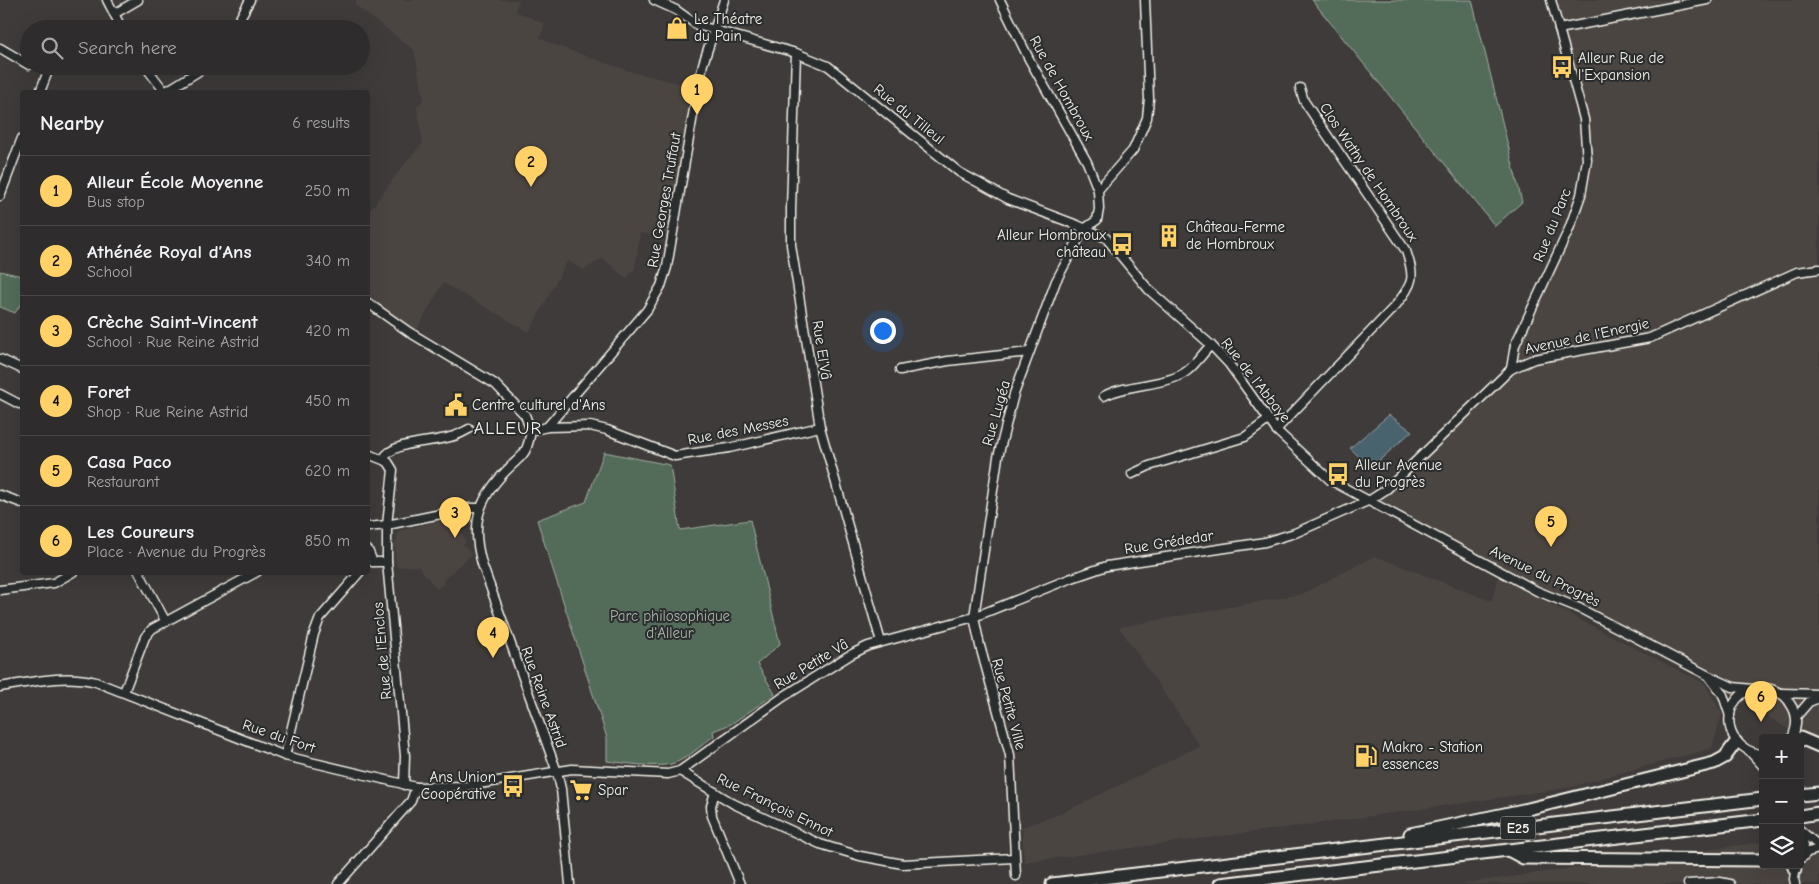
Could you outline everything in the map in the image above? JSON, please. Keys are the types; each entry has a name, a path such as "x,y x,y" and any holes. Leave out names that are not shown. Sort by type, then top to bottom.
{"highway":[{"path":"1804,740 1819,746"},
{"path":"1244,861 1263,854 1422,832 1528,809 1714,763 1725,757 1736,742"},
{"path":"1804,795 1819,793"},
{"name":"E25","path":"1052,884 1759,799"},
{"path":"1804,815 1819,813"},
{"name":"E25","path":"1220,884 1759,820"},
{"path":"1508,850 1523,858 1759,860"}],"street":[{"path":"107,0 117,20"},
{"path":"114,14 138,0"},
{"path":"239,20 250,0"},
{"name":"Rue du Tilleul","path":"654,0 676,10 697,25 796,53 828,66 960,172 1008,199 1084,229"},
{"name":"Rue Georges Truffaut","path":"547,426 647,310 661,286 667,267 703,64 724,0"},
{"name":"Rue de Hombroux","path":"1000,0 1029,59 1087,162 1098,190"},
{"path":"1098,190 1133,150 1147,118 1149,106 1145,0"},
{"name":"Rue du Parc","path":"1511,369 1515,345 1572,221 1581,195 1587,160 1584,119 1551,0"},
{"path":"1559,29 1707,0"},
{"path":"0,48 20,60"},
{"name":"Rue El'Vâ","path":"796,53 791,245 820,427 881,642"},
{"path":"41,90 47,75"},
{"path":"152,75 163,90"},
{"path":"168,90 192,75"},
{"name":"Clos Wathy de Hombroux","path":"1276,430 1396,305 1409,289 1413,271 1406,251 1304,101 1300,88"},
{"path":"0,196 20,143"},
{"name":"Rue Lugéa","path":"974,617 998,457 1014,394 1056,281 1084,229 1097,220 1099,209 1098,190"},
{"name":"Rue de l'Abbaye","path":"1084,229 1106,238 1149,290 1211,345 1229,364 1276,430 1330,480 1370,500"},
{"name":"Avenue de l'Energie","path":"1370,500 1386,489 1511,369 1534,359 1650,338 1797,272 1819,269"},
{"path":"370,304 417,337 495,384 526,415 531,431 547,426"},
{"path":"1104,396 1115,390 1174,378 1187,371 1211,345"},
{"path":"900,370 948,361 1029,352"},
{"path":"0,360 20,368"},
{"path":"0,394 20,404"},
{"path":"1132,474 1149,466 1245,437 1268,420"},
{"name":"Rue des Messes","path":"547,426 590,426 608,430 676,456 729,448 820,427"},
{"path":"370,455 383,459 386,454 396,448 452,437 469,429"},
{"name":"Rue Reine Astrid","path":"531,431 528,448 520,459 506,470 479,508 475,532 482,564 557,772 561,789 570,884"},
{"name":"Rue de l'Enclos","path":"383,459 388,462 393,470 387,525 387,562 405,756 404,785"},
{"path":"0,495 20,501"},
{"name":"Rue Grédedar","path":"974,617 1107,566 1265,542 1295,533 1370,500"},
{"name":"Avenue du Progrès","path":"1370,500 1537,591 1579,608 1709,676 1733,687 1752,690 1772,689 1781,693"},
{"path":"370,527 470,508 479,508"},
{"path":"370,564 387,562"},
{"path":"0,590 54,583 67,575"},
{"path":"141,575 166,622"},
{"path":"124,692 145,637 152,629 251,575"},
{"path":"285,756 314,634 320,618 357,575"},
{"name":"Rue Petite Vâ","path":"680,771 783,697 850,656 881,642 974,617"},
{"name":"Rue Petite Ville","path":"974,617 980,646 1010,755 1016,876"},
{"name":"Avenue du Progrès","path":"1709,676 1723,695 1730,716 1732,734 1736,742"},
{"name":"Rue du Fort","path":"0,687 66,678 96,682 285,756 416,787 467,786 557,772"},
{"path":"1730,716 1734,704 1741,695 1752,690"},
{"path":"1781,693 1819,696"},
{"path":"1781,693 1788,699 1793,708 1796,717 1797,734"},
{"path":"1796,717 1810,702 1819,696"},
{"path":"1736,742 1759,762"},
{"path":"1751,753 1759,754"},
{"path":"557,772 572,769 668,774 680,771"},
{"name":"Rue François Ennot","path":"680,771 734,804 820,844 860,856 904,864 1014,858"},
{"path":"338,884 411,801 416,787"},
{"path":"715,792 711,806 712,816 740,884"},
{"path":"1804,834 1819,847 1808,852 1804,856"},
{"path":"1795,884 1797,869"},
{"path":"1688,884 1720,882 1730,884"}],"shaded area":[{"path":"357,0 519,0 515,11 545,24 540,38 557,46 632,72 691,86 667,237 640,233 635,268 626,279 603,258 584,270 567,261 529,332 443,283 416,331 370,298 370,210 406,162 423,143 417,107 424,99 414,50 355,5"},
{"path":"1557,0 1819,0 1819,743 1810,743 1804,739 1804,734 1796,734 1636,633 1517,580 1376,501 1497,387 1534,314 1584,203 1591,143 1583,98"},
{"path":"453,517 466,542 463,545 472,554 444,579 443,584 437,589 418,566 396,567 395,544 399,531"},
{"path":"1375,556 1491,601 1499,578 1705,684 1722,714 1712,748 1567,788 1330,822 1024,862 1022,827 1060,814 1200,746 1119,627 1302,594"},
{"path":"1819,834 1819,884 1459,884 1759,843 1759,869 1804,869 1804,836"}],"green space":[{"path":"1312,0 1472,0 1522,202 1495,226"},
{"path":"0,271 20,276 20,305 15,313 0,307"},
{"name":"Parc philosophique d'Alleur","path":"604,452 670,465 680,530 750,520 780,644 757,664 775,694 731,724 713,731 714,736 688,756 671,764 648,765 607,761 607,738 537,520 586,502"}],"water":[{"path":"1389,415 1412,431 1371,468 1350,448"}],"place":[{"name":"Le Théatre du Pain","path":"677,28"},
{"name":"Alleur Rue de l'Expansion","path":"1562,67"},
{"name":"Alleur École Moyenne","path":"697,115"},
{"name":"Athénée Royal d’Ans","path":"531,187"},
{"name":"Château-Ferme de Hombroux","path":"1169,236"},
{"name":"Alleur Hombroux château","path":"1122,244"},
{"name":"Centre culturel d'Ans","path":"456,405"},
{"name":"Alleur Avenue du Progrès","path":"1338,474"},
{"name":"Crèche Saint-Vincent","path":"455,538"},
{"name":"Casa Paco","path":"1551,547"},
{"name":"Foret","path":"493,658"},
{"name":"Les Coureurs","path":"1761,722"},
{"name":"Makro - Station essences","path":"1366,756"},
{"name":"Ans Union Coopérative","path":"513,786"},
{"name":"Spar","path":"581,790"}],"district":[{"name":"ALLEUR","path":"508,428"}]}
